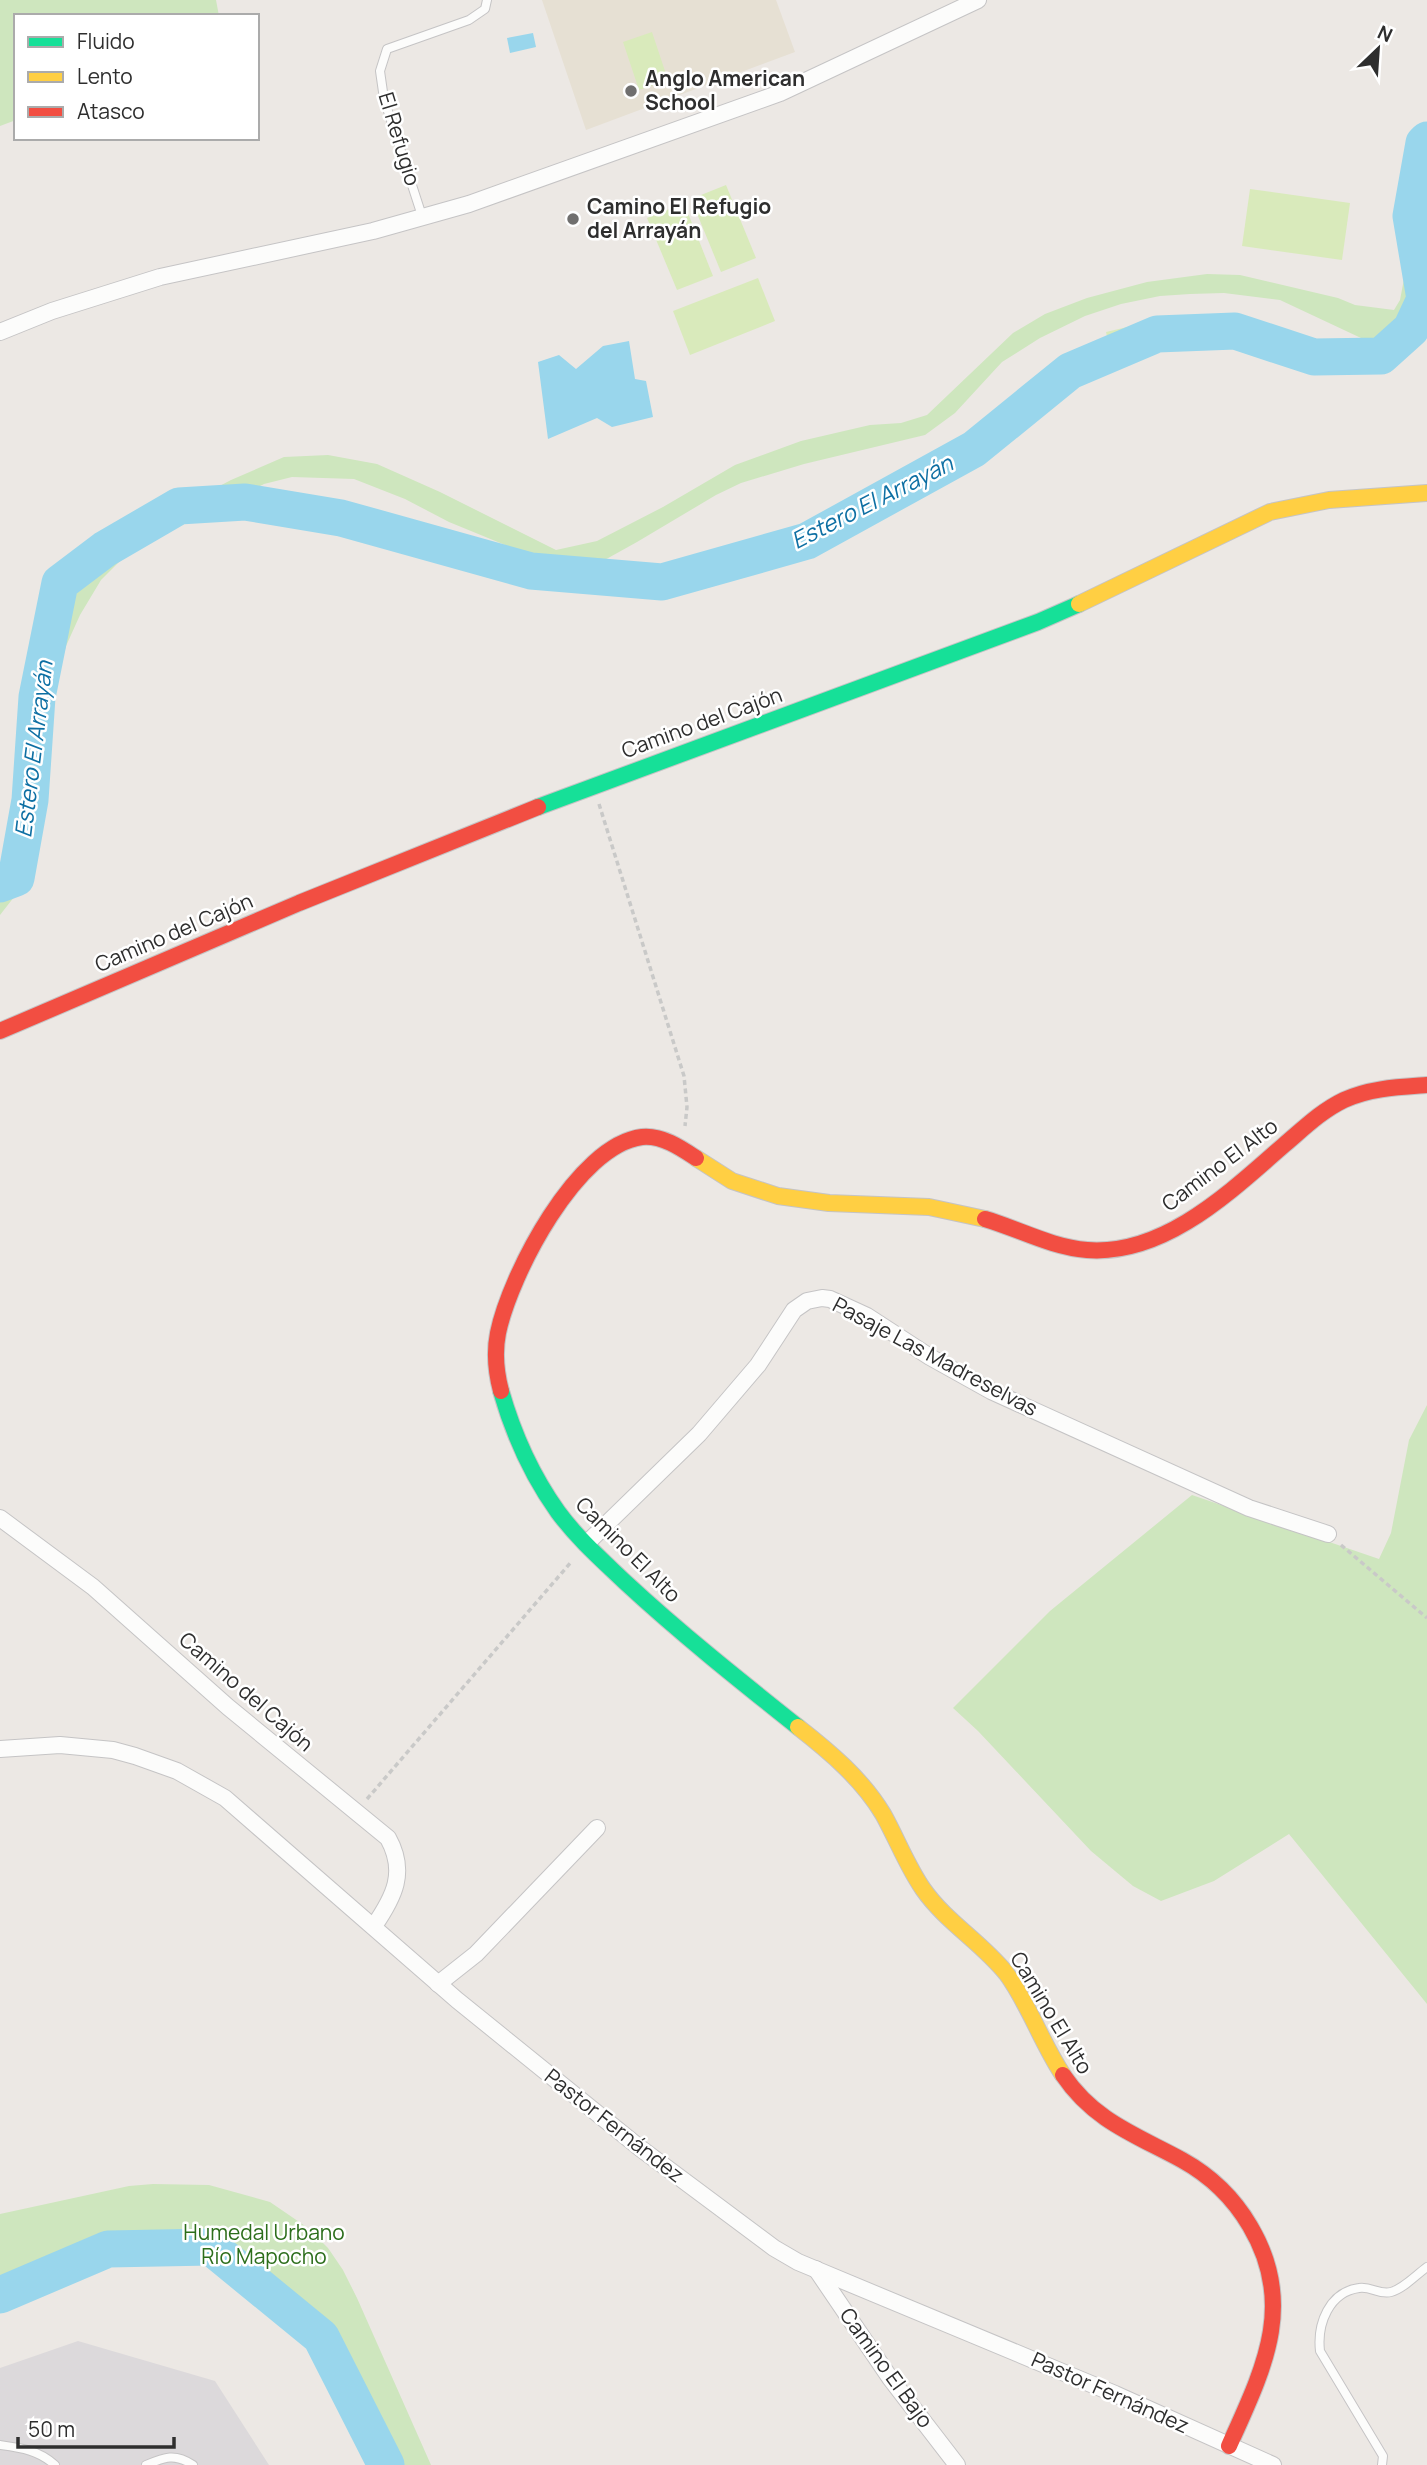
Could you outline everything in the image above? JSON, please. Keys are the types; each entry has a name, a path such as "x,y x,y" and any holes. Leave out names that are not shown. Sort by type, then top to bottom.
{"street":[{"path":"0,332 89,298 160,277 424,219 589,163 780,93 978,0"},
{"name":"Camino del Cajón","path":"0,1031 299,903 593,786 1038,622 1282,508 1325,499 1427,493"},
{"name":"Camino El Alto","path":"1229,2446 1265,2362 1275,2321 1274,2295 1268,2264 1255,2233 1237,2206 1200,2171 1113,2126 1082,2100 1062,2073 1011,1980 988,1951 944,1914 920,1886 879,1807 856,1778 822,1746 642,1598 586,1544 550,1499 525,1454 510,1419 497,1377 495,1362 498,1332 513,1290 542,1231 579,1177 592,1163 623,1143 642,1137 659,1138 719,1174 763,1194 951,1210 1000,1223 1065,1247 1100,1250 1139,1244 1188,1218 1238,1184 1316,1118 1341,1101 1372,1090 1427,1085"},
{"name":"Pasaje Las Madreselvas","path":"586,1544 645,1489 708,1424 758,1365 794,1310 807,1301 822,1297 830,1298 867,1316 930,1357 991,1391 1249,1508 1328,1534"},
{"name":"Camino del Cajón","path":"0,1518 93,1587 228,1707 388,1838 397,1859 398,1870 393,1893 374,1926"},
{"name":"Pastor Fernández","path":"0,1749 37,1746 87,1747 135,1756 177,1771 201,1784 235,1807 438,1984 596,2113 774,2248 798,2262 1115,2394 1273,2465"},
{"path":"438,1984 476,1954 597,1828"},
{"name":"Camino El Bajo","path":"816,2269 890,2378 957,2465"}],"lane":[{"name":"El Refugio","path":"424,219 384,99 380,71 387,49 469,20 485,9 488,0"},
{"path":"1382,2465 1383,2456 1320,2351 1318,2337 1331,2302 1339,2294 1358,2288 1369,2288 1381,2293 1394,2291 1427,2267"},
{"path":"0,2445 43,2454 55,2465"},
{"path":"146,2465 163,2457 183,2458 193,2465"}],"path":[{"path":"593,786 684,1076 687,1107 679,1148"},
{"path":"1328,1534 1427,1618"},
{"path":"356,1811 586,1544"}],"shaded area":[{"name":"Anglo American School","path":"542,0 776,0 795,52 586,130"},
{"path":"78,2341 215,2381 269,2465 0,2465 0,2368"}],"green space":[{"path":"0,0 216,0 219,14 14,14 14,121 0,126"},
{"path":"652,32 668,80 639,90 623,42"},
{"path":"726,185 756,258 721,272 691,199"},
{"path":"1250,189 1350,203 1342,260 1242,246"},
{"path":"1427,198 1427,313 1421,322 1406,331 1384,338 1361,338 1280,300 1224,293 1160,296 1121,304 1085,316 1040,338 1002,362 955,413 925,435 804,464 741,483 592,567 577,571 544,561 449,522 405,499 354,479 292,477 264,484 168,532 121,560 101,580 80,615 66,646 44,723 42,817 31,872 0,915 0,886 22,845 24,825 21,782 28,733 59,619 100,553 130,533 231,480 284,457 328,455 377,464 556,550 597,541 735,465 801,441 870,425 901,423 927,415 1013,333 1045,314 1087,298 1147,282 1207,274 1240,275 1338,298 1355,305 1394,310 1400,300 1408,258"},
{"path":"684,203 713,276 677,290 647,218"},
{"path":"758,278 775,321 690,355 673,311"},
{"path":"1174,316 1181,346 1113,362 1106,332"},
{"path":"1427,1405 1427,2004 1289,1834 1214,1881 1161,1901 1133,1886 1091,1851 953,1708 1050,1611 1192,1495 1379,1559 1391,1533 1409,1440"},
{"name":"Humedal Urbano Río Mapocho","path":"209,2185 270,2202 308,2228 328,2248 357,2298 431,2465 382,2465 364,2426 304,2333 254,2286 217,2263 160,2246 121,2248 35,2285 0,2305 0,2214 129,2186"}],"water":[{"path":"533,33 536,47 510,53 507,38"},
{"path":"629,341 635,379 646,381 653,417 612,427 597,418 548,439 538,362 559,355 576,369 603,346"}],"waterway":[{"name":"Estero El Arrayán","path":"0,884 16,878 30,800 37,697 60,583 105,549 179,506 245,502 341,518 531,571 662,582 807,541 974,449 1070,371 1157,334 1235,331 1314,357 1381,356 1411,329 1425,299 1411,216 1424,143 1427,140"},
{"path":"0,2295 108,2249 211,2247 321,2337 386,2465"}],"traffic: fast":[{"path":"538,807 1038,622 1079,604"},
{"path":"501,1391 511,1423 532,1469 573,1531 667,1620 798,1727"}],"traffic: slow":[{"path":"1079,604 1270,512 1329,500 1427,493"},
{"path":"696,1158 732,1181 778,1196 829,1203 929,1207 985,1219"},
{"path":"798,1727 833,1756 865,1789 883,1814 912,1871 932,1901 1006,1973 1022,1997 1063,2075"}],"traffic: jam":[{"path":"0,1031 299,903 538,807"},
{"path":"985,1219 1048,1242 1087,1250 1115,1249 1143,1243 1169,1232 1218,1200 1336,1104 1374,1091 1427,1085"},
{"path":"501,1391 496,1348 505,1308 532,1248 571,1187 594,1163 618,1145 642,1137 664,1140 696,1158"},
{"path":"1063,2075 1075,2091 1102,2116 1182,2160 1212,2180 1243,2215 1264,2255 1271,2283 1273,2310 1270,2337 1253,2391 1229,2446"}],"place":[{"name":"Anglo American School","path":"631,91"},
{"name":"Camino El Refugio del Arrayán","path":"573,219"}]}
